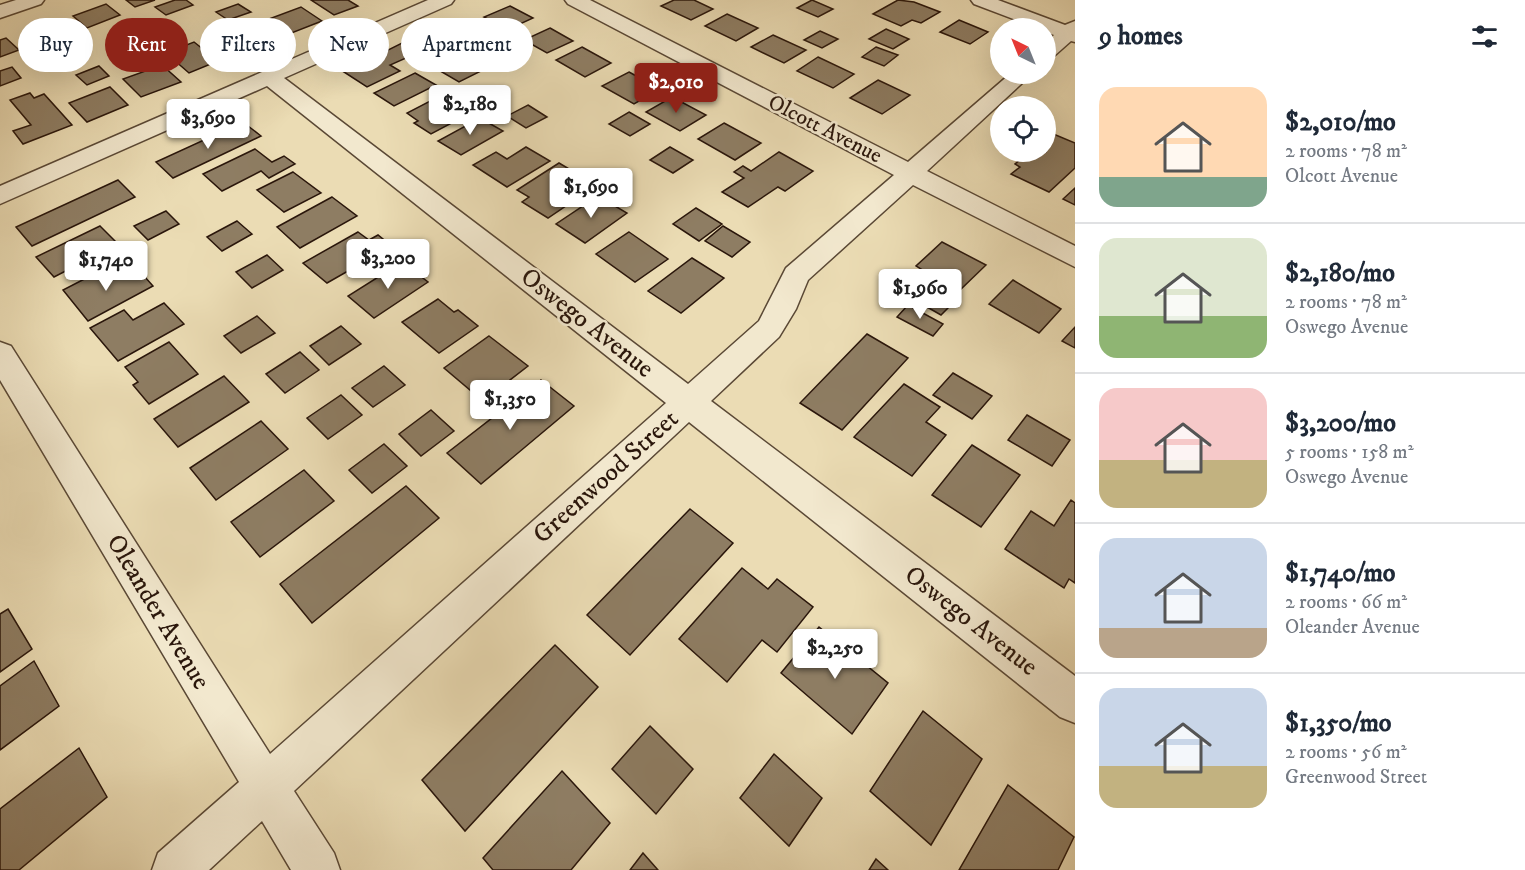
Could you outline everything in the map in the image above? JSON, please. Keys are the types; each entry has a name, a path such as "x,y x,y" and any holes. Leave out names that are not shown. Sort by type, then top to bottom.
{"street":[{"path":"0,12 34,0"},
{"path":"0,196 444,0"},
{"name":"Olcott Avenue","path":"574,0 1075,258"},
{"path":"981,0 1073,32"},
{"path":"1056,45 1073,32"},
{"name":"Oswego Avenue","path":"270,78 1075,702"},
{"name":"Greenwood Street","path":"175,870 769,329 782,309 796,275 1011,84"},
{"name":"Oleander Avenue","path":"0,354 317,870"}],"building":[{"path":"126,0 155,0 135,7"},
{"path":"175,0 186,0 193,5 166,15 155,7"},
{"path":"311,0 348,0 358,6 334,15"},
{"path":"674,0 694,0 713,9 691,20 661,6"},
{"path":"812,0 833,9 818,17 797,8"},
{"path":"898,0 914,2 940,12 921,23 912,20 901,26 873,14"},
{"path":"106,4 120,15 105,18 105,21 93,26 93,18 73,16"},
{"path":"238,4 251,12 234,18 225,18 216,12"},
{"path":"510,6 533,18 486,18 484,17"},
{"path":"301,7 318,18 308,18 308,27 296,31 296,18 272,18"},
{"path":"727,14 758,28 736,41 705,26"},
{"path":"959,20 988,32 970,44 940,32"},
{"path":"550,28 573,41 547,53 533,45 533,36"},
{"path":"886,29 909,39 893,49 869,39"},
{"path":"820,31 838,39 822,48 804,40"},
{"path":"773,35 806,50 784,63 751,47"},
{"path":"6,38 18,50 0,57 0,40"},
{"path":"194,42 200,47 200,68 189,73 188,72 188,44"},
{"path":"401,44 401,60 390,65 400,71 367,87 344,72 389,72 389,50"},
{"path":"582,47 611,63 585,77 556,60"},
{"path":"876,47 898,55 884,66 862,57"},
{"path":"818,57 854,74 833,88 797,71"},
{"path":"99,66 109,76 87,85 76,75 93,72 93,68"},
{"path":"12,67 21,78 0,86 0,71"},
{"path":"142,72 170,72 181,82 141,97 123,79"},
{"path":"442,72 479,72 459,82"},
{"path":"629,72 660,89 634,104 602,86"},
{"path":"415,73 436,85 394,106 374,93"},
{"path":"878,80 910,95 882,114 850,98"},
{"path":"110,87 128,105 87,122 69,103"},
{"path":"486,87 504,98 483,109 464,98"},
{"path":"30,93 34,98 44,94 72,125 23,144 13,131 31,125 10,100"},
{"path":"672,97 706,115 680,131 646,112"},
{"path":"434,99 463,117 431,134 414,123 418,121 407,113"},
{"path":"528,105 547,117 526,128 507,116"},
{"path":"629,112 650,124 630,136 609,124"},
{"path":"480,118 503,131 461,155 438,141"},
{"path":"243,122 261,136 173,178 156,162"},
{"path":"724,123 761,143 735,160 698,139"},
{"path":"1056,135 1075,143 1075,168 1049,192 1011,174 1020,167 1015,164 1017,162 1056,162"},
{"path":"526,147 550,161 507,187 473,165 496,152 507,159"},
{"path":"670,147 693,160 673,173 650,160"},
{"path":"255,149 272,162 284,156 295,164 269,178 261,171 222,191 203,174"},
{"path":"779,152 813,171 785,191 778,187 748,207 722,192 744,178 734,172 743,166 751,171"},
{"path":"559,163 586,179 565,193 576,199 548,218 522,202 529,197 517,190"},
{"path":"293,172 321,193 284,212 257,190"},
{"path":"118,180 135,197 32,246 16,227"},
{"path":"1075,188 1075,205 1063,199"},
{"path":"598,196 627,213 585,243 556,224"},
{"path":"332,197 357,216 300,248 277,227"},
{"path":"696,208 722,224 699,241 673,224"},
{"path":"166,211 179,224 148,240 134,226"},
{"path":"237,221 252,234 222,251 207,237"},
{"path":"100,226 118,244 54,277 36,257"},
{"path":"723,226 750,242 732,257 705,241"},
{"path":"358,232 369,240 378,235 400,253 364,275 355,267 327,283 303,263"},
{"path":"629,232 668,259 635,282 596,254"},
{"path":"942,242 986,265 960,290 947,283 939,292 955,301 941,315 906,295 929,274 916,266"},
{"path":"267,255 283,270 252,288 236,272"},
{"path":"692,258 724,278 681,313 648,291"},
{"path":"402,262 428,282 374,318 348,296"},
{"path":"136,267 153,286 88,321 63,290 96,273 103,283"},
{"path":"1013,280 1061,309 1039,333 989,304"},
{"path":"438,299 454,312 458,310 478,326 439,353 402,322"},
{"path":"164,303 184,324 118,361 90,328 124,310 133,320"},
{"path":"908,305 943,324 933,336 897,317"},
{"path":"257,316 275,333 241,353 224,336"},
{"path":"341,326 361,344 329,365 310,346"},
{"path":"1075,327 1075,348 1062,341"},
{"path":"867,334 908,358 842,430 800,403"},
{"path":"489,336 528,366 483,401 444,368"},
{"path":"169,342 198,374 149,404 133,385 138,382 125,367"},
{"path":"300,352 319,370 285,393 266,374"},
{"path":"384,366 405,385 373,407 352,388"},
{"path":"953,373 992,396 972,419 933,395"},
{"path":"224,376 249,402 178,447 154,419"},
{"path":"541,380 574,406 481,484 447,453"},
{"path":"904,384 940,407 926,422 946,435 912,476 854,437"},
{"path":"341,395 362,415 328,439 307,418"},
{"path":"431,410 454,431 421,456 399,434"},
{"path":"1027,415 1070,440 1052,466 1008,440"},
{"path":"261,421 288,449 216,500 190,468"},
{"path":"384,444 407,466 372,493 349,470"},
{"path":"972,445 1020,475 981,527 932,495"},
{"path":"304,470 334,501 260,557 231,522"},
{"path":"406,486 439,518 312,623 280,584"},
{"path":"1071,500 1075,503 1075,583 1069,579 1064,588 1005,549 1031,511 1054,526"},
{"path":"690,509 733,543 630,655 587,615"},
{"path":"742,568 768,589 777,579 813,607 777,652 762,640 727,682 679,639"},
{"path":"8,609 32,649 0,672 0,614"},
{"path":"819,627 888,683 852,734 781,673"},
{"path":"555,645 598,687 465,831 422,780"},
{"path":"34,661 59,706 0,750 0,686"},
{"path":"923,711 982,759 931,845 870,791"},
{"path":"650,726 693,769 656,814 612,769"},
{"path":"79,748 107,797 19,870 0,870 0,809"},
{"path":"774,754 822,798 789,846 740,798"},
{"path":"562,771 610,823 571,870 493,870 483,858"},
{"path":"1008,785 1074,837 1058,870 959,870"},
{"path":"643,853 658,870 630,870"},
{"path":"876,859 888,870 869,870"}]}
